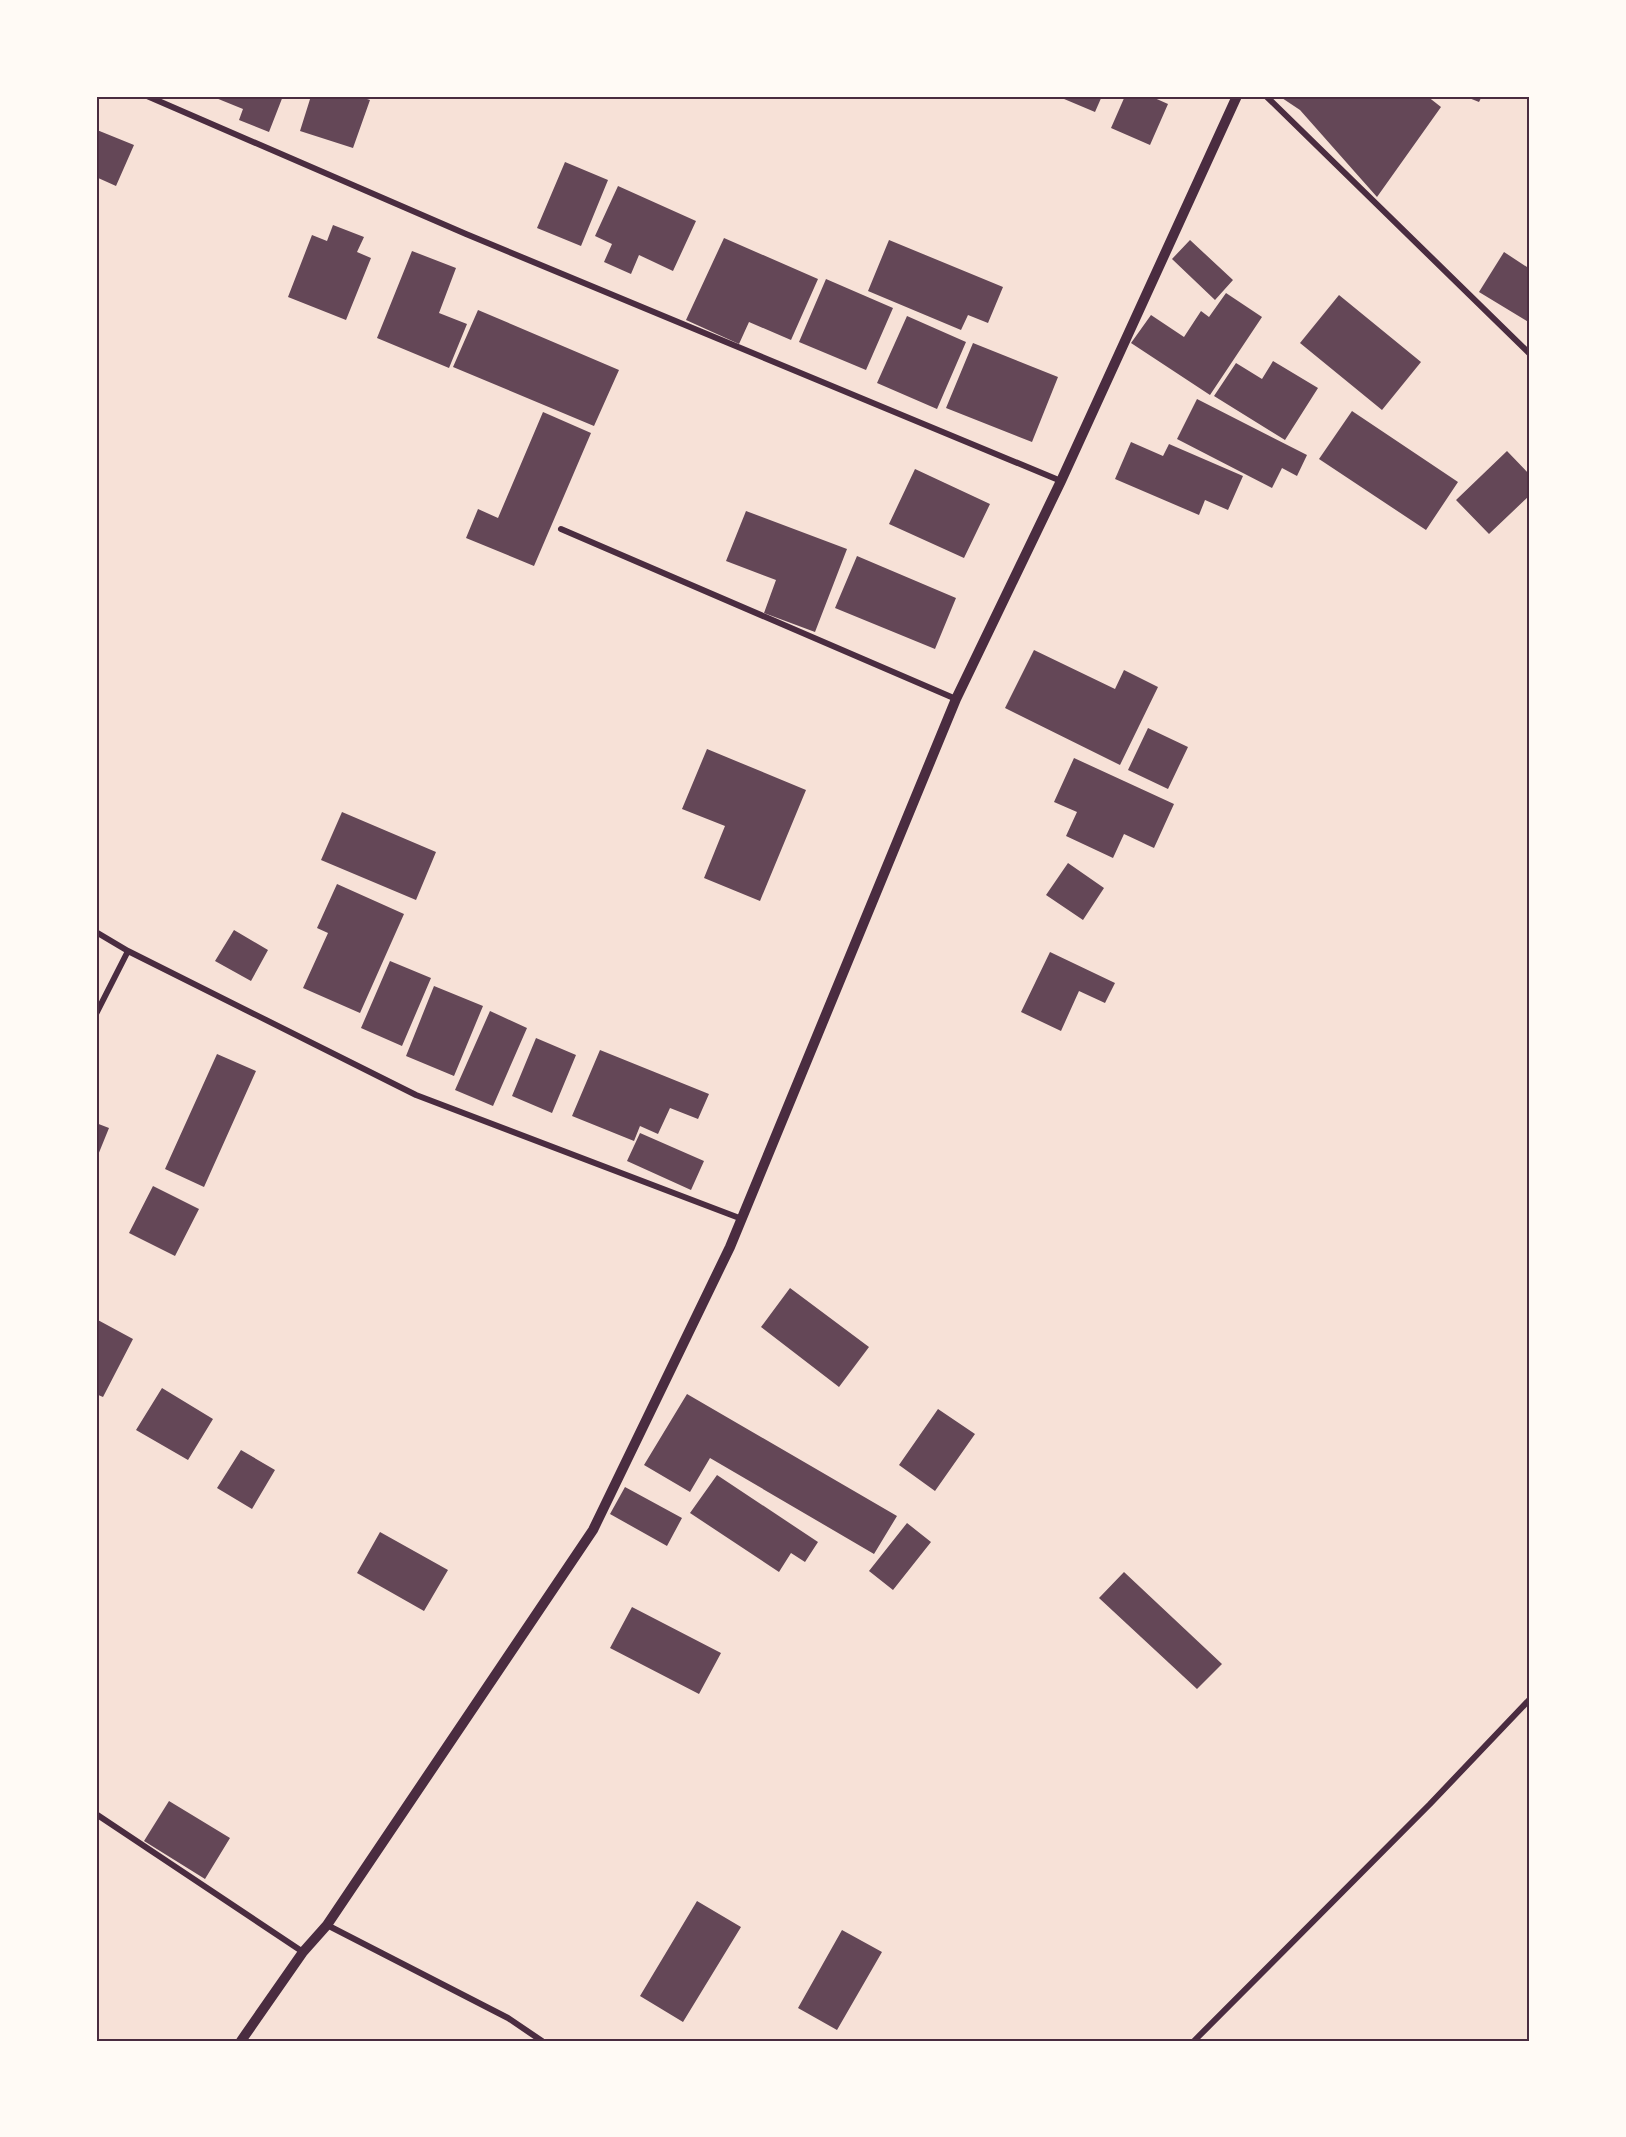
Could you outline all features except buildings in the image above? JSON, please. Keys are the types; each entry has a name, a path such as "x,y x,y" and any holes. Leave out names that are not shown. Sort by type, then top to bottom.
{"street":[{"path":"147,96 466,234 1061,481"},
{"path":"241,2041 303,1952 327,1925 592,1530 742,1219 956,699 1061,481 1237,96"},
{"path":"1266,96 1530,354"},
{"path":"561,529 956,699"},
{"path":"96,932 128,951 416,1095 742,1219"},
{"path":"96,1014 128,951"},
{"path":"1194,2041 1430,1804 1530,1699"},
{"path":"96,1814 303,1952"},
{"path":"327,1925 508,2018 542,2041"}]}
